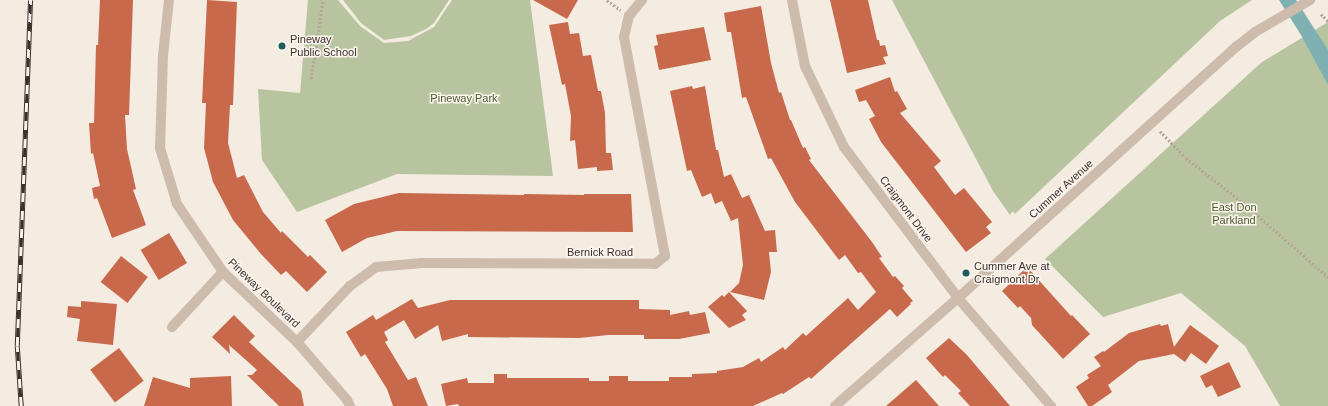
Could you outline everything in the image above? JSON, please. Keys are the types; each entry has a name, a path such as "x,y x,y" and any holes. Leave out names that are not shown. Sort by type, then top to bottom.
{"street":[{"name":"Pineway Boulevard","path":"169,0 163,55 160,148 177,204 223,272 296,342 347,400 350,406"},
{"name":"Bernick Road","path":"296,342 350,286 376,267 422,262 655,264 665,256 624,37 629,16 642,0"},
{"name":"Craigmont Drive","path":"792,0 804,66 844,147 958,298 1051,406"},
{"name":"Cummer Avenue","path":"835,406 958,298 1236,47 1255,32 1310,0"},
{"path":"172,327 223,272"}],"path":[{"path":"311,79 323,0"},
{"path":"606,0 629,16"},
{"path":"1321,14 1328,21"},
{"path":"1152,123 1186,158 1246,205 1328,277"}],"green space":[{"name":"Pineway Park","path":"308,0 338,0 360,26 384,43 408,41 434,27 452,0 530,0 553,176 397,174 297,212 262,160 258,89 300,93"},
{"name":"Pineway Public School","path":"343,0 449,0 434,23 426,29 411,36 384,40 361,23"},
{"path":"892,0 1252,0 1220,21 1015,214 1013,211 1010,215 993,191"},
{"name":"East Don Parkland","path":"1328,22 1328,406 1280,406 1245,346 1181,293 1103,317 1045,259 1262,62"}],"water":[{"path":"1279,0 1296,0 1328,50 1328,85 1301,35"}],"building":[{"path":"100,0 133,0 129,115 125,115 127,149 136,189 133,190 146,225 112,238 97,198 94,199 92,188 100,186 93,153 91,154 89,123 94,123 96,45 98,45"},
{"path":"207,0 237,2 233,105 230,105 228,143 237,178 244,175 263,212 281,233 282,231 308,257 310,255 327,272 307,292 286,271 281,275 261,254 233,220 213,182 204,148 206,103 202,103"},
{"path":"533,0 578,0 567,19"},
{"path":"830,0 868,0 877,40 879,40 880,46 885,45 888,56 883,57 886,64 847,73"},
{"path":"761,6 771,63 779,93 781,92 790,120 803,148 805,147 811,159 809,160 872,242 882,257 879,258 893,277 895,276 904,286 902,288 913,301 910,303 911,304 897,317 890,309 811,379 809,377 783,394 782,393 753,406 459,406 458,404 446,406 441,384 467,378 468,383 494,383 494,374 507,374 507,378 589,378 589,381 609,381 609,376 628,376 628,381 669,381 669,377 692,377 692,374 717,373 717,371 743,367 759,358 761,362 783,347 785,350 803,333 806,336 848,298 858,310 876,292 861,272 858,273 845,255 839,260 795,202 771,158 768,159 746,97 742,98 731,32 727,32 724,13"},
{"path":"568,22 570,34 579,33 583,56 591,55 598,91 601,91 605,113 606,153 611,153 613,170 597,171 597,167 578,169 575,140 570,141 571,116 565,84 562,85 549,25"},
{"path":"704,27 711,60 659,70 654,46 658,45 656,35"},
{"path":"890,77 895,92 897,91 907,109 900,113 941,161 934,167 955,195 964,188 992,222 986,227 991,233 966,252 881,142 869,119 875,116 866,100 859,102 855,90"},
{"path":"692,86 693,89 705,86 716,150 718,150 724,177 731,174 742,198 749,195 765,231 775,230 777,252 769,252 771,272 764,300 730,292 739,283 743,265 738,218 731,221 722,201 715,204 711,193 702,197 691,170 687,171 670,91"},
{"path":"399,193 524,195 631,194 633,232 397,231 367,238 342,252 325,220 354,204"},
{"path":"169,233 187,263 159,280 141,250"},
{"path":"121,256 148,277 127,303 101,282"},
{"path":"1027,267 1071,316 1072,315 1090,334 1063,359 1032,325 1031,318 1020,306 1018,308 1002,291"},
{"path":"729,292 747,311 742,315 746,320 729,328 708,307 722,295 724,297"},
{"path":"412,299 418,308 450,300 639,300 639,309 670,310 670,315 689,311 690,315 705,312 710,333 679,339 644,339 644,335 608,335 579,338 468,337 468,334 442,341 438,325 415,339 404,320 384,332 388,340 385,342 408,380 416,377 428,406 393,406 387,389 365,354 361,357 346,332 373,315 376,320"},
{"path":"81,301 117,304 113,345 77,341 80,319 67,317 68,306 81,307"},
{"path":"234,315 255,336 249,342 301,391 304,406 279,406 247,375 252,375 257,370 229,345 230,354 212,337"},
{"path":"1160,324 1161,326 1168,324 1174,347 1190,325 1219,346 1206,364 1191,353 1185,362 1174,354 1139,361 1108,385 1112,392 1092,406 1088,406 1076,387 1089,378 1087,375 1101,366 1094,357 1103,351 1104,352 1129,333"},
{"path":"949,338 967,355 1010,406 970,406 958,393 961,391 945,375 943,377 926,358"},
{"path":"119,348 144,381 115,402 90,370"},
{"path":"1229,362 1241,387 1218,397 1212,385 1206,388 1200,376"},
{"path":"231,376 232,406 144,406 153,377 190,388 190,378"},
{"path":"916,380 939,406 886,406"}],"railway":[{"path":"21,406 17,346 30,0"}],"place":[{"name":"Pineway Public School","path":"282,46"},
{"name":"Cummer Ave at Craigmont Dr","path":"966,273"}]}
